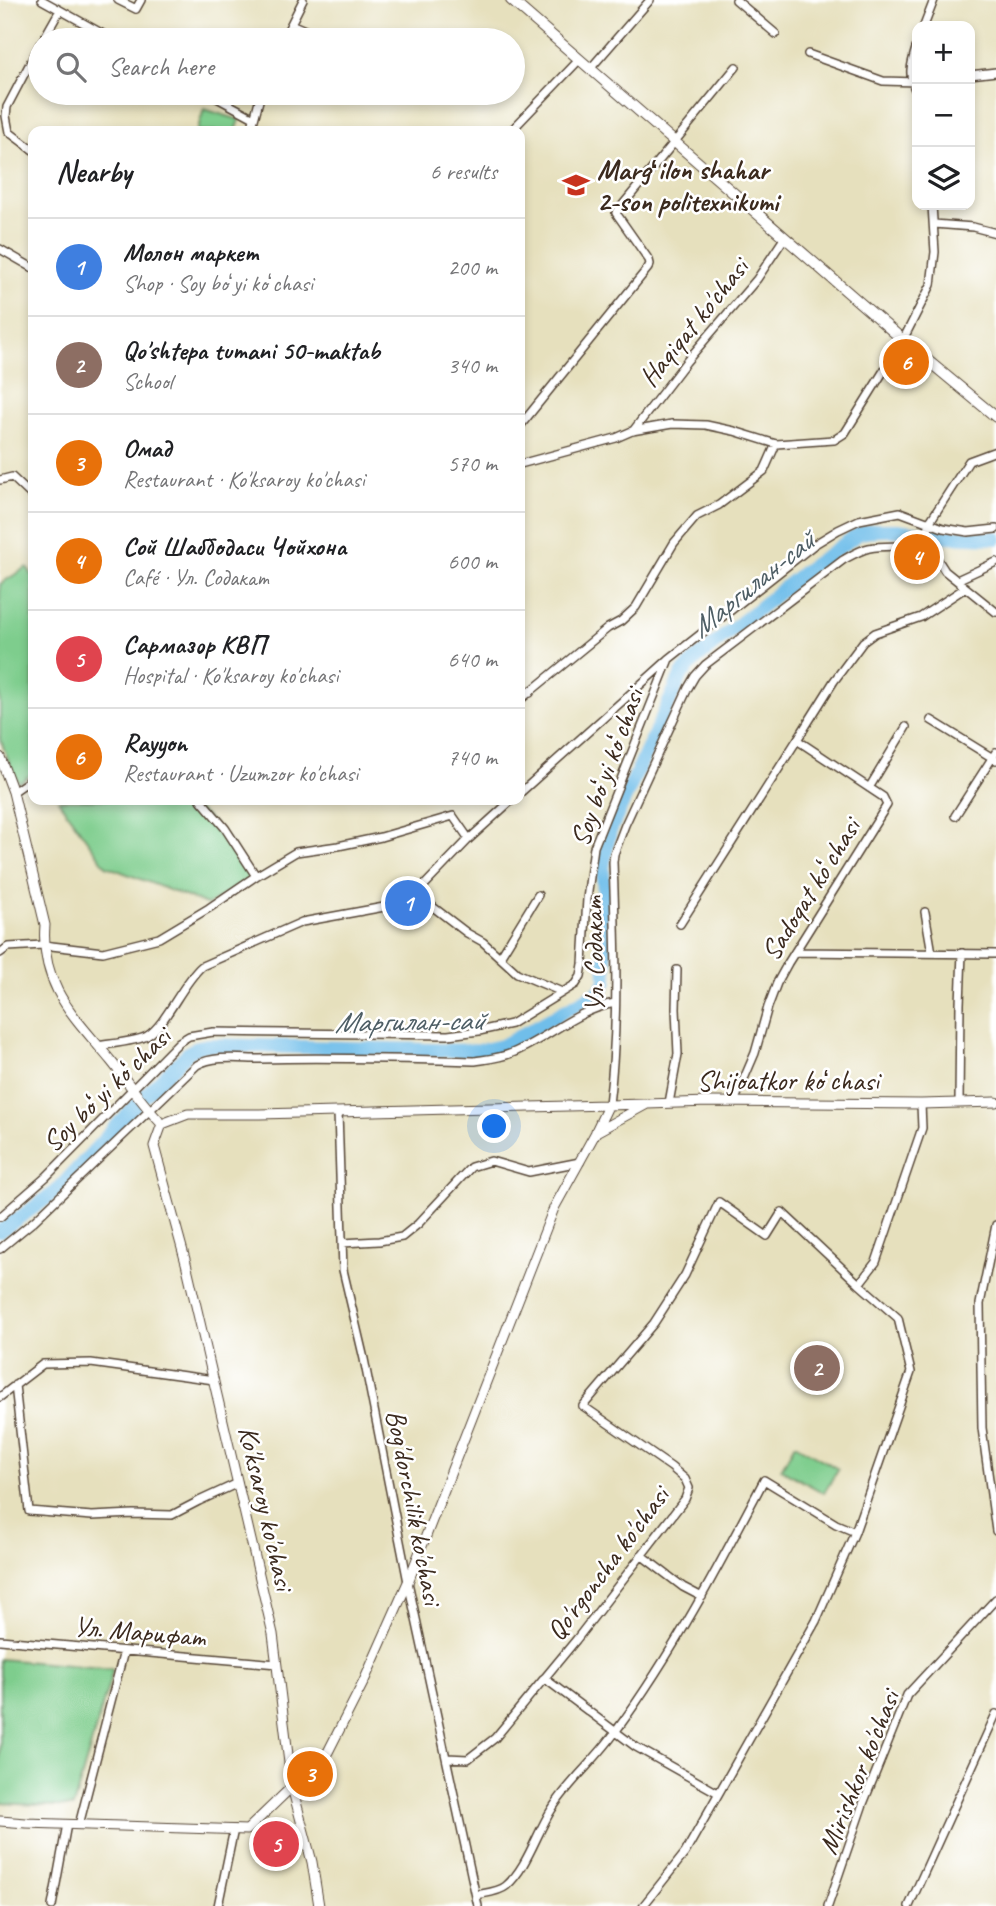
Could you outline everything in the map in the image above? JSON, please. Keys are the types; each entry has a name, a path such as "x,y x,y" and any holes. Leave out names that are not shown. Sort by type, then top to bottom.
{"main road":[{"path":"511,0 903,340 996,417"}],"street":[{"path":"42,0 92,28"},
{"path":"118,0 136,9 141,0"},
{"path":"289,28 303,0"},
{"path":"590,69 650,0"},
{"path":"736,0 776,34"},
{"path":"926,21 934,0"},
{"path":"49,28 60,10"},
{"path":"291,24 300,28"},
{"path":"808,54 883,81 912,83"},
{"path":"516,126 579,60"},
{"path":"28,67 7,107 6,116 9,132 28,146"},
{"path":"525,420 650,264 616,213 736,67"},
{"path":"975,74 996,72"},
{"path":"230,105 254,118"},
{"path":"252,126 258,105"},
{"path":"525,463 616,438 632,431 672,424 706,425 776,444 834,440 839,437 845,433 903,340 931,285 935,252 933,210"},
{"path":"934,224 973,227 996,233"},
{"name":"Haqiqat ko'chasi","path":"632,431 686,362 757,279 785,237"},
{"path":"0,249 28,265"},
{"path":"525,696 608,628 629,615 681,533 697,516 719,505 764,471 776,444"},
{"path":"996,452 970,461 928,524 927,545 945,571 996,612"},
{"path":"0,480 12,477 28,492"},
{"name":"Soy boʻyi koʻchasi","path":"525,788 668,659 816,544 838,530 859,520 900,512 943,528 968,532 996,529"},
{"name":"Ул. Содакат","path":"610,1104 615,1003 614,853 695,676 705,665 821,575 857,552 875,547 909,548 927,545"},
{"path":"957,580 996,562"},
{"path":"680,925 834,681 863,642 875,633 921,617 965,588"},
{"name":"Soy boʻyi koʻchasi","path":"0,1217 46,1177 179,1042 189,1036 213,1032 448,1035 511,1024 576,984 583,964 594,847 668,659"},
{"path":"525,689 530,693"},
{"path":"931,720 995,757 955,816"},
{"path":"869,788 906,727"},
{"name":"Sadoqat koʻchasi","path":"734,1102 755,1053 776,983 886,808 886,800 797,740"},
{"path":"0,757 13,792 45,925 43,945 50,977 58,995 87,1035 162,1124 188,1114 647,1104"},
{"path":"13,792 28,782"},
{"path":"209,805 256,876"},
{"name":"Soy boʻyi koʻchasi","path":"98,1046 146,1037 157,1027 193,974 202,966 302,922 394,905 416,894 506,805"},
{"path":"0,953 8,947 43,945 103,952 159,938 296,852 380,837 453,816 469,839"},
{"path":"416,894 483,942 517,973 562,992"},
{"path":"500,957 538,895"},
{"path":"925,912 932,953"},
{"path":"795,952 996,954"},
{"path":"959,1103 962,953"},
{"path":"669,1103 678,1054 677,970"},
{"path":"0,1249 34,1221 197,1065 208,1060 492,1059 511,1054 588,1011 615,1003"},
{"name":"Shijoatkor koʻchasi","path":"594,1136 647,1104 996,1102"},
{"path":"0,1821 247,1829 328,1752 364,1681 408,1582 554,1208 610,1104"},
{"path":"859,1284 876,1262 922,1128 921,1104"},
{"name":"Bog'dorchilik ko'chasi","path":"338,1112 343,1270 478,1906"},
{"name":"Ko'ksaroy ko'chasi","path":"162,1124 154,1146 186,1263 273,1634 292,1787 312,1862 319,1906"},
{"path":"342,1243 402,1237 418,1224 471,1167 491,1161 529,1172 580,1162"},
{"name":"Qo'rgoncha ko'chasi","path":"447,1758 468,1759 495,1738 576,1640 685,1499 689,1488 685,1479 583,1406 654,1323 685,1275 719,1202 767,1236 782,1213 898,1318 911,1372 855,1532 816,1621 685,1853 643,1906"},
{"path":"996,1225 980,1304 982,1428 996,1531"},
{"path":"0,1397 43,1364 91,1363 214,1380"},
{"path":"15,1385 29,1511 92,1517 172,1515 238,1483"},
{"path":"476,1895 503,1889 509,1884 529,1854 551,1810 575,1777 616,1733 671,1650 764,1480 836,1524 855,1532"},
{"path":"641,1555 683,1587 702,1597"},
{"name":"Mirishkor ko'chasi","path":"828,1906 863,1804 907,1695 996,1598"},
{"name":"Ул. Марифат","path":"0,1640 277,1664"},
{"path":"79,1825 124,1651"},
{"path":"544,1678 636,1747 718,1793"},
{"path":"909,1906 996,1714"},
{"path":"52,1906 67,1825"},
{"path":"218,1906 234,1829"}],"green space":[{"path":"204,109 240,120 238,126 199,126"},
{"path":"28,568 28,777 19,783 0,738 0,584"},
{"path":"62,805 193,805 222,831 252,877 208,905 106,866"},
{"path":"795,1444 838,1469 824,1493 781,1469"},
{"path":"0,1659 113,1669 73,1807 0,1803"}],"waterway":[{"name":"Маргилан-сай","path":"0,1231 56,1192 141,1099 189,1052 198,1047 208,1045 477,1051 502,1046 600,991 606,981 603,868 610,831 682,674 696,659 805,571 860,533 897,530 942,536 996,538"}],"place":[{"name":"Margʻilon shahar 2-son politexnikumi","path":"576,185"},
{"name":"Rayyon","path":"906,362"},
{"name":"Сой Шаббодаси Чойхона","path":"917,557"},
{"name":"Молон маркет","path":"408,903"},
{"name":"Qo'shtepa tumani 50-maktab","path":"817,1368"},
{"name":"Омад","path":"310,1774"},
{"name":"Сармазор КВП","path":"276,1844"}]}
